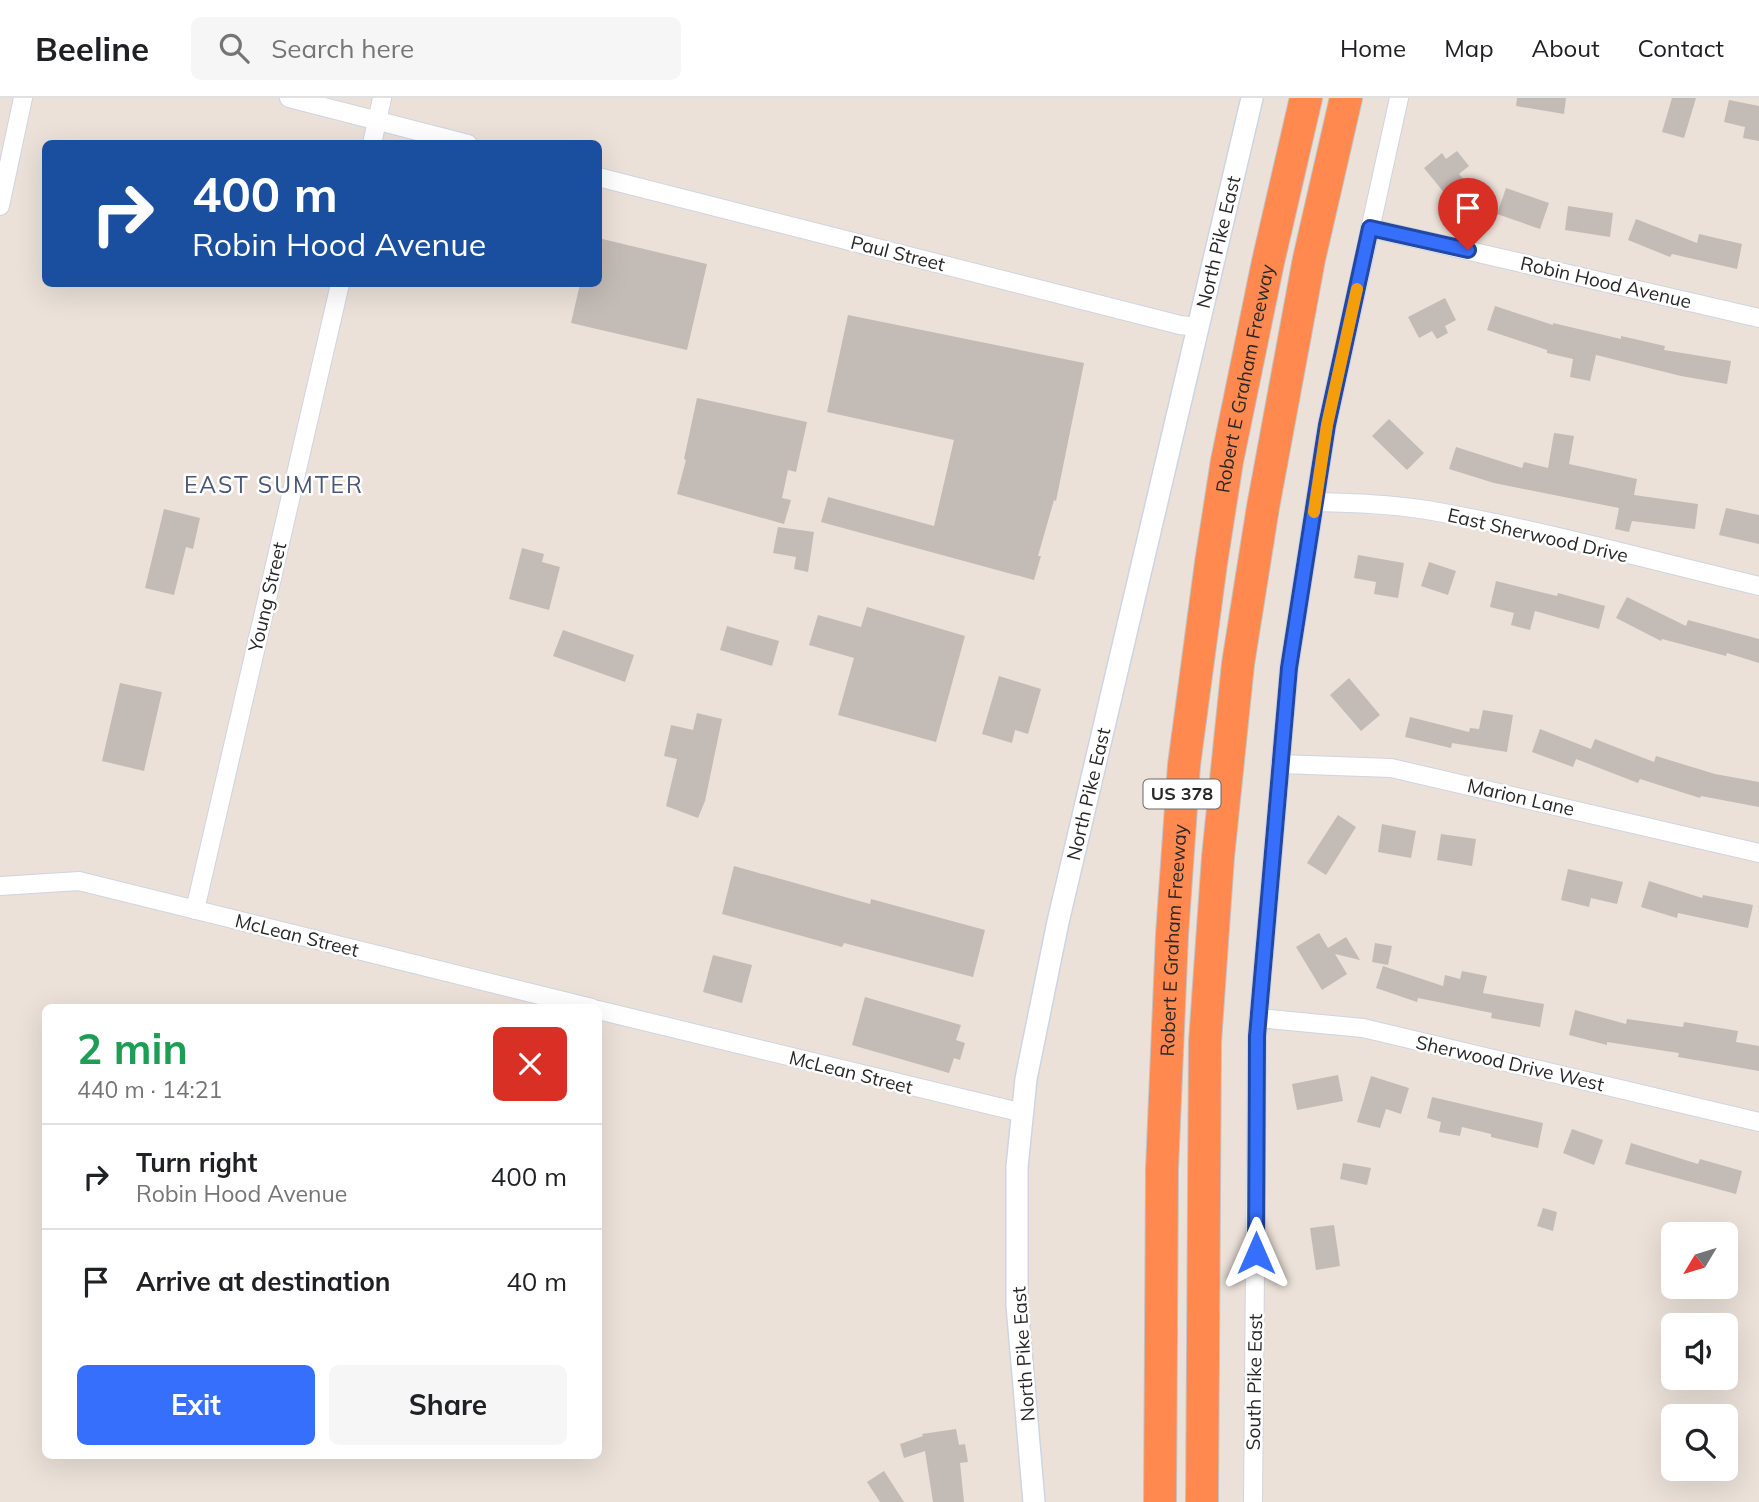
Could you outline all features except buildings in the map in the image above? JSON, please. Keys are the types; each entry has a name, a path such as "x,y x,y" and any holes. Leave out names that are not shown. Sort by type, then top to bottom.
{"highway":[{"name":"Robert E Graham Freeway","path":"1160,1502 1162,1169 1172,935 1184,765 1210,563 1227,461 1268,262 1306,98"},
{"name":"Robert E Graham Freeway","path":"1202,1502 1205,1042 1219,843 1238,664 1263,507 1310,260 1346,98"}],"street":[{"path":"0,206 23,98"},
{"path":"289,98 453,140"},
{"path":"373,140 383,98"},
{"name":"North Pike East","path":"1034,1502 1017,1305 1017,1167 1027,1079 1061,909 1252,98"},
{"name":"South Pike East","path":"1253,1502 1258,1018 1289,668 1327,425 1399,98"},
{"name":"Paul Street","path":"602,178 1180,326 1198,327"},
{"name":"Robin Hood Avenue","path":"1370,228 1759,318"},
{"name":"Young Street","path":"195,910 339,287"},
{"name":"East Sherwood Drive","path":"1315,502 1389,505 1426,510 1759,586"},
{"name":"Marion Lane","path":"1280,764 1391,768 1759,853"},
{"name":"McLean Street","path":"0,886 79,881 576,1004"},
{"name":"McLean Street","path":"602,1011 1023,1114"},
{"name":"Sherwood Drive West","path":"1258,1018 1363,1028 1759,1122"}],"slow traffic":[{"path":"1314,512 1327,425 1357,289"}],"district":[{"name":"EAST SUMTER","path":"274,485"}],"route":[{"path":"1256,1253 1257,1036 1271,851 1289,668 1327,425 1370,228 1468,250"}]}
